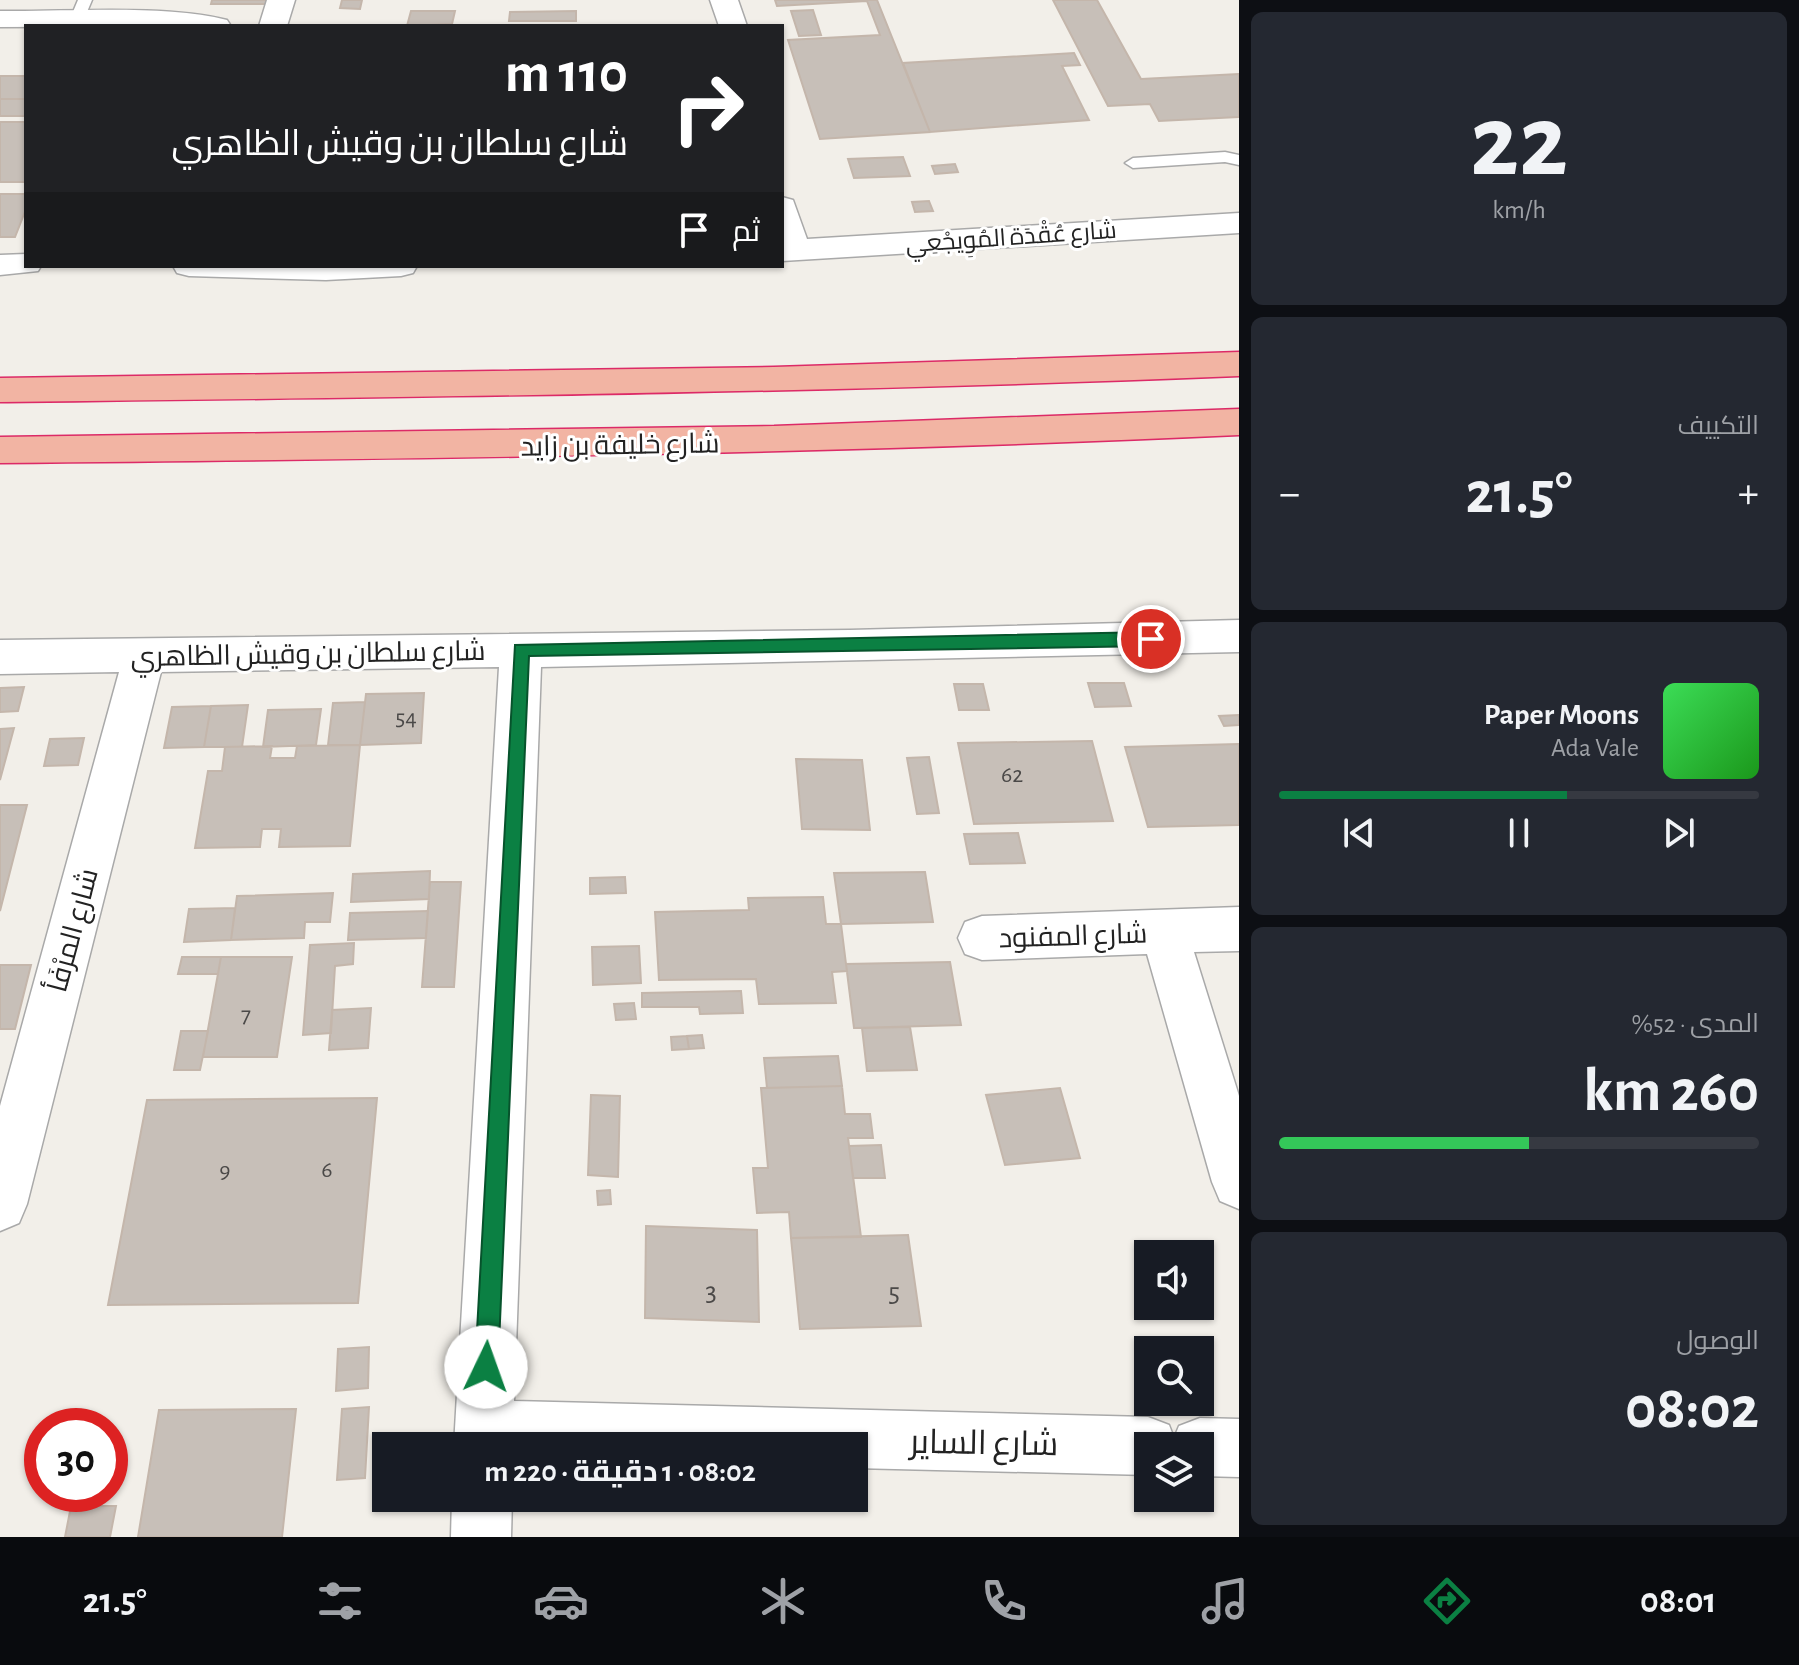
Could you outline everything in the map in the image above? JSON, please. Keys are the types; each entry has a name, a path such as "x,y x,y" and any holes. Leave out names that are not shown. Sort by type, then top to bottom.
{"highway":[{"path":"0,390 644,382 1036,373 1239,364"},
{"name":"شارع خليفة بن زايد","path":"0,450 661,444 1239,422"}],"street":[{"path":"274,24 281,0"},
{"path":"724,0 732,24"},
{"path":"0,19 81,10 198,24"},
{"path":"784,222 788,251"},
{"name":"شارع عُقْدَة المُوِيجْعِي","path":"788,251 1239,223"},
{"path":"0,265 24,264"},
{"name":"شارع سلطان بن وقيش الظاهري","path":"0,657 865,646 1239,636"},
{"path":"483,1432 521,650"},
{"name":"شارع المرْفَأ","path":"0,1204 144,655"},
{"name":"شارع المفنود","path":"982,938 1239,929"},
{"name":"شارع المفنود","path":"1164,931 1239,1182"},
{"name":"شارع الساير","path":"868,1443 1134,1446"},
{"path":"1214,1447 1239,1448"},
{"path":"481,1537 482,1512"}],"lane":[{"path":"1133,163 1232,158 1239,148"}],"building":[{"path":"212,0 272,0 271,4 211,4"},
{"path":"342,0 362,0 360,9 340,8"},
{"path":"775,0 877,0 930,132 820,139 788,40 880,35 867,1 777,6"},
{"path":"1053,0 1097,0 1141,79 1239,74 1239,117 1159,121 1150,104 1108,106"},
{"path":"813,10 821,35 799,36 791,11"},
{"path":"411,11 455,11 452,24 408,24"},
{"path":"576,11 576,21 509,21 510,12"},
{"path":"1074,53 1080,65 1062,66 1089,120 930,132 903,63"},
{"path":"0,76 24,76 24,99 0,99"},
{"path":"0,99 24,99 24,116 0,116"},
{"path":"0,122 24,122 24,182 0,182"},
{"path":"903,157 910,176 854,178 848,159"},
{"path":"955,164 958,172 935,174 932,166"},
{"path":"0,194 24,194 24,214 15,237 0,237"},
{"path":"929,201 933,211 915,212 912,202"},
{"path":"1088,683 1124,683 1131,706 1095,707"},
{"path":"954,684 983,684 989,710 959,710"},
{"path":"24,687 18,711 0,712 0,688"},
{"path":"424,693 421,743 360,745 366,694"},
{"path":"365,702 360,745 328,745 333,703"},
{"path":"248,705 242,747 204,747 211,706"},
{"path":"211,706 204,747 164,748 172,707"},
{"path":"321,709 316,745 263,747 268,710"},
{"path":"1239,715 1239,725 1224,726 1219,716"},
{"path":"14,728 0,780 0,729"},
{"path":"84,738 78,765 44,766 50,739"},
{"path":"1092,741 1113,821 974,824 958,743"},
{"path":"1239,744 1239,825 1148,827 1125,747"},
{"path":"360,745 350,846 279,847 281,829 262,829 260,847 195,848 208,771 222,771 225,747 272,746 270,758 295,758 297,746"},
{"path":"929,757 939,813 917,814 907,758"},
{"path":"796,759 862,760 870,830 802,829"},
{"path":"0,805 27,805 0,911"},
{"path":"1018,833 1025,863 970,864 964,834"},
{"path":"430,871 429,899 351,902 353,874"},
{"path":"925,872 933,922 841,924 834,873"},
{"path":"625,877 626,893 590,894 590,878"},
{"path":"430,882 461,882 454,987 422,987"},
{"path":"333,893 330,922 305,922 304,938 231,940 237,896"},
{"path":"823,897 826,924 841,924 847,971 832,972 836,1003 759,1004 756,979 659,980 655,912 749,910 748,898"},
{"path":"235,908 231,940 184,942 189,909"},
{"path":"428,911 426,938 348,940 350,913"},
{"path":"354,943 353,964 335,966 331,1033 303,1035 310,945"},
{"path":"639,946 641,983 593,985 592,947"},
{"path":"182,957 221,957 218,974 178,974"},
{"path":"221,957 292,957 277,1057 203,1057"},
{"path":"950,962 961,1025 854,1028 846,964"},
{"path":"0,965 31,965 15,1029 0,1029"},
{"path":"741,991 743,1013 700,1014 699,1007 642,1007 642,993"},
{"path":"634,1003 636,1019 616,1020 614,1004"},
{"path":"371,1008 368,1048 329,1050 332,1010"},
{"path":"910,1027 917,1070 867,1071 862,1028"},
{"path":"181,1031 208,1031 200,1070 174,1070"},
{"path":"702,1035 704,1048 689,1049 687,1036"},
{"path":"687,1036 689,1049 672,1050 671,1037"},
{"path":"838,1056 842,1086 767,1088 764,1058"},
{"path":"842,1086 845,1114 870,1114 873,1138 848,1138 861,1237 791,1238 789,1212 757,1213 753,1168 768,1168 761,1088"},
{"path":"1060,1088 1080,1158 1005,1165 986,1095"},
{"path":"591,1095 620,1096 618,1177 588,1175"},
{"path":"377,1098 358,1303 108,1305 147,1100"},
{"path":"881,1145 885,1178 853,1178 849,1146"},
{"path":"610,1190 611,1204 598,1205 597,1191"},
{"path":"646,1226 757,1230 759,1322 645,1318"},
{"path":"908,1235 921,1326 800,1329 791,1238"},
{"path":"369,1347 368,1388 336,1391 338,1349"},
{"path":"369,1407 365,1478 337,1480 342,1409"},
{"path":"296,1409 282,1537 138,1537 159,1410"},
{"path":"70,1512 115,1512 110,1537 65,1537"}],"route":[{"path":"486,1367 521,650 1151,639"}]}
